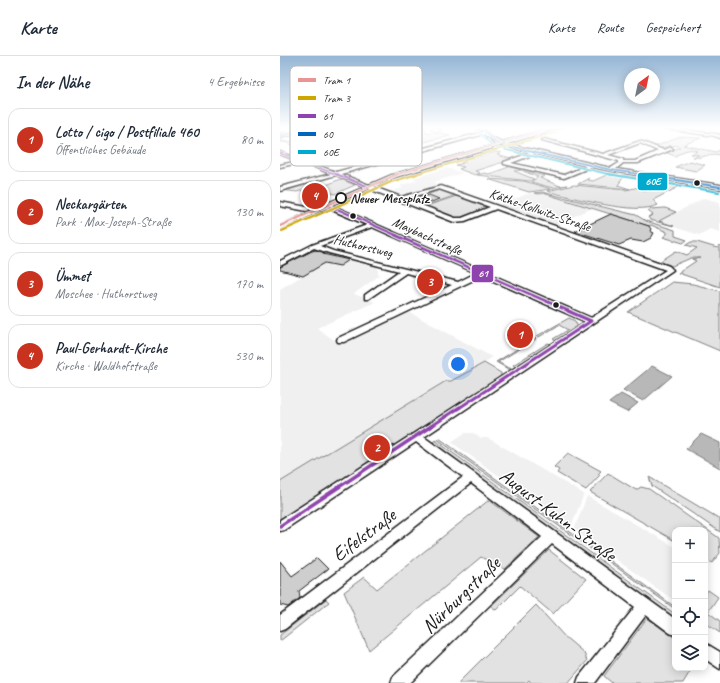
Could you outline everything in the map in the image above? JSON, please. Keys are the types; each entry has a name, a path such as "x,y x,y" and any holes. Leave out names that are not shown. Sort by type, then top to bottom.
{"street":[{"path":"422,166 455,156"},
{"path":"280,228 369,187 399,175 458,156"},
{"path":"523,156 506,163 564,178 589,166"},
{"path":"551,156 612,170 719,185"},
{"path":"608,156 621,160 622,162 636,162 650,156"},
{"path":"612,170 622,162"},
{"path":"280,166 290,164"},
{"path":"314,166 459,220 495,207"},
{"path":"280,189 363,166"},
{"path":"280,224 307,209 362,185 421,166"},
{"path":"280,182 291,185"},
{"name":"Käthe-Kollwitz-Straße","path":"402,200 439,187 670,270 591,321"},
{"path":"280,204 307,209"},
{"name":"Maybachstraße","path":"319,204 372,224 591,321"},
{"path":"280,264 314,246 372,224"},
{"name":"Huthorstweg","path":"314,246 331,252 458,284"},
{"name":"Huthorstweg","path":"368,297 405,270"},
{"path":"341,340 482,273"},
{"path":"280,526 591,321"},
{"name":"August-Kuhn-Straße","path":"415,436 672,626"},
{"name":"Eifelstraße","path":"280,624 471,477"},
{"name":"Nürburgstraße","path":"399,683 552,536"},
{"path":"585,683 645,606"},
{"path":"708,652 720,661"}],"shaded area":[{"path":"479,156 501,156 511,159 504,161 503,163 475,171 480,173 475,175 459,169 464,167 456,165 463,163 460,161 465,162 465,160"},
{"path":"690,161 705,165 696,171 675,167"},
{"path":"507,166 523,170 514,171 534,179 530,181 477,175 484,173 489,174 509,167"},
{"path":"447,168 463,173 434,182 440,185 402,197 389,192 403,188 400,186 417,180 413,178"},
{"path":"523,171 545,176 540,178 560,186 567,185 553,188 531,182 538,177"},
{"path":"613,172 625,175 618,185 630,189 578,184 589,178 587,180 593,181"},
{"path":"340,179 355,185 335,194 325,190 327,189 320,188"},
{"path":"488,179 524,181 551,189 529,192"},
{"path":"663,181 682,185 653,200 658,205 648,208 620,207 587,201 547,191 574,185 626,190 642,187 640,189 647,191"},
{"path":"303,184 319,188 316,190 332,194 319,201 314,200 325,194 303,190 297,192 281,190"},
{"path":"441,190 456,195 425,206 410,200"},
{"path":"542,192 599,205 555,225 499,205 527,194"},
{"path":"542,192 636,215 646,221 675,230 675,236 687,240 683,243 663,237 667,234 667,232 651,225 649,226 543,193 534,193"},
{"path":"457,196 488,208 461,218 456,218 426,206"},
{"path":"704,198 720,202 720,232 710,229 699,235 658,222"},
{"path":"665,208 676,212 659,221 674,226 650,220 648,217 653,215 648,211 651,209"},
{"path":"691,242 697,242 717,248 720,246 720,287 678,273 696,261 692,259 701,258 691,258 672,266 659,262 676,251 687,255 697,248 686,245"},
{"path":"313,250 380,266 378,268 378,274 381,274 354,294 375,302 317,328 341,345 407,311 492,357 481,366 280,489 280,289 302,276 280,270 280,267"},
{"path":"672,282 693,284 720,291 720,351 628,312"},
{"path":"569,318 575,321 578,327 556,341 553,339 568,330 559,325 539,337 537,336"},
{"path":"535,338 536,339 498,362 507,367 513,368 515,367 513,365 548,343 551,344 514,369 508,369 496,362"},
{"path":"484,363 501,373 501,377 280,521 280,482 446,381 451,381"},
{"path":"652,366 672,376 643,401 623,390"},
{"path":"621,394 638,403 627,412 609,403"},
{"path":"465,433 473,433 481,438 488,438 584,494 571,527 451,442"},
{"path":"701,434 720,443 720,468 686,449"},
{"path":"439,438 672,605 672,607 437,439"},
{"path":"435,440 672,612 672,619 432,443"},
{"path":"568,453 601,471 598,474 600,475 586,490 557,473 559,470 554,467"},
{"path":"608,473 636,490 641,487 649,489 703,527 672,527 672,539 590,492"},
{"path":"649,477 720,519 720,532 652,486"},
{"path":"587,496 672,545 672,599 574,530"},
{"path":"489,500 539,537 505,569 481,557 369,650 344,592 364,577 377,589"},
{"path":"708,530 719,538 720,553 712,563 708,561"},
{"path":"549,550 586,579 553,614 520,586 496,610 491,606"},
{"path":"708,590 718,597 708,612"},
{"path":"326,599 329,602 280,641 280,635"},
{"path":"536,605 564,636 584,653 587,661 568,683 531,683 529,680 526,683 458,683"},
{"path":"708,612 720,621 720,633 708,625"},
{"path":"647,618 672,636 672,671 690,671 683,683 612,683 604,676"}],"building":[{"path":"316,192 326,194 314,200 304,198"},
{"path":"429,195 439,199 429,203 419,199"},
{"path":"611,214 649,226 651,229 650,231 654,233 651,238 643,242 631,240 619,245 575,231"},
{"path":"316,250 325,253 323,254 349,260 340,266 325,263 303,276 280,270 280,267"},
{"path":"317,558 328,569 299,591 300,598 288,607 280,605 280,561 292,576"}],"tram line":[{"name":"1","path":"280,226 389,177 458,156"},
{"name":"3","path":"282,231 391,182 476,156"}],"transit line":[{"name":"60E","path":"529,156 611,175 719,192"},
{"name":"60","path":"551,156 612,170 720,187"},
{"name":"61","path":"314,166 369,187"},
{"name":"61","path":"319,204 337,209 591,321"},
{"name":"61","path":"280,526 591,321"}],"place":[{"name":"Paul-Gerhardt-Kirche","path":"315,196"},
{"name":"Neuer Messplatz","path":"341,198"},
{"name":"Ümmet","path":"430,282"},
{"name":"Lotto / cigo / Postfiliale 460","path":"520,335"},
{"name":"Neckargärten","path":"377,448"}]}
